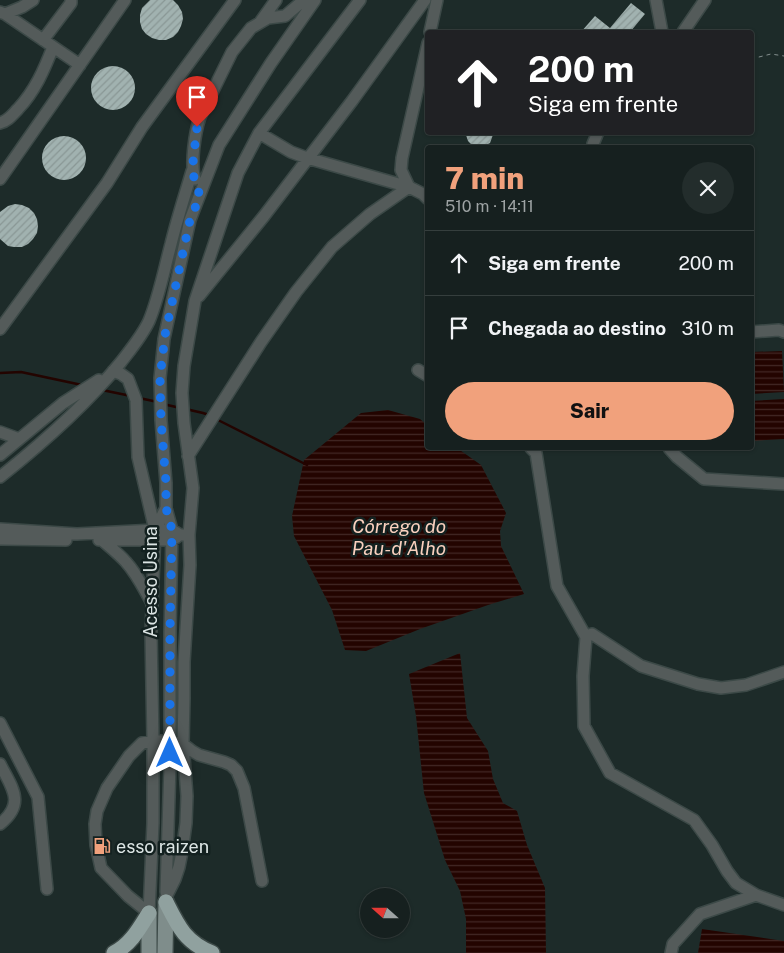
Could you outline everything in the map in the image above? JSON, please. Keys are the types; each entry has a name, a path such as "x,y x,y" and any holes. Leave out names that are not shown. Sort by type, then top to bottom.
{"highway":[{"path":"166,899 178,925 190,940 197,946 212,953"},
{"path":"114,953 134,937 149,913"}],"main road":[{"name":"Acesso Usina","path":"165,953 166,899"},
{"name":"Acesso Usina","path":"149,913 149,953"}],"street":[{"path":"2,13 22,7 33,0"},
{"path":"43,40 72,0"},
{"path":"0,179 125,0"},
{"path":"0,329 107,183 142,127 235,0"},
{"path":"260,22 276,0"},
{"path":"0,455 63,403 92,388 113,371 138,340 148,322 157,299 176,221 192,171 197,127 200,117 232,52 251,28 268,18 285,16 304,0"},
{"path":"166,508 160,378 165,335 190,220 219,145 271,63 315,0"},
{"path":"166,899 175,879 182,852 186,823 187,796 183,744 184,662 190,565 178,535 193,488 182,393 184,366 194,301 238,173 259,133 360,0"},
{"path":"194,301 264,216 352,101 425,0"},
{"path":"430,30 437,0"},
{"path":"656,0 662,30"},
{"path":"685,30 705,0"},
{"path":"2,13 80,65"},
{"path":"285,16 295,29"},
{"path":"0,123 7,121 28,99 37,84 53,47"},
{"path":"409,187 401,170 402,158 425,56"},
{"path":"259,133 291,152 409,187 425,195"},
{"path":"192,171 200,196"},
{"path":"188,456 261,342 296,292 332,247 370,214 409,187"},
{"path":"148,322 157,331 165,335"},
{"path":"754,332 779,330 784,332"},
{"path":"113,371 128,379 135,396 138,457 155,535"},
{"path":"0,477 72,417 92,388"},
{"path":"0,432 19,439"},
{"path":"533,450 536,453 557,586 586,637 583,676 584,726 610,773 694,820 736,882 756,895 784,905"},
{"path":"671,450 704,479 784,484"},
{"name":"Acesso Usina","path":"149,913 153,741 152,603 155,535 166,508"},
{"name":"Acesso Usina","path":"166,508 178,535 170,663 166,899"},
{"path":"0,530 101,536 137,575 152,603"},
{"path":"0,539 178,535"},
{"path":"586,637 592,634 641,666 698,684 721,688 746,684 784,672"},
{"path":"152,662 184,662"},
{"path":"0,723 38,797 47,889"},
{"path":"149,913 128,896 101,868 96,845 95,824 97,811 107,788 129,756 142,744 153,741 183,744 199,755 231,765 237,771 244,788 262,881"},
{"path":"0,764 14,792 15,798 11,812 0,824"},
{"path":"671,953 673,944 700,914 756,895"}],"path":[{"path":"754,58 771,54 784,56"}],"water":[{"path":"782,351 784,392 754,394 754,352"},
{"path":"784,399 784,439 754,441 754,401"},
{"name":"Córrego do Pau-d'Alho","path":"388,410 420,419 425,423 425,450 460,450 481,465 506,513 500,531 501,546 524,594 420,629 366,651 345,650 332,610 294,536 292,516 304,460 361,413"},
{"path":"460,653 467,718 488,751 493,779 503,803 517,811 527,845 545,888 546,953 466,953 466,919 460,891 445,860 424,793 416,716 409,674"},
{"path":"702,929 784,941 784,953 698,953"}],"building":[{"path":"150,0 173,0 178,5 183,19 178,32 173,37 159,40 152,38 142,29 140,15 142,8"},
{"path":"631,3 645,14 632,30 583,30 595,16 610,28"},
{"path":"113,66 125,70 131,76 135,88 131,100 125,106 113,110 101,106 95,100 91,88 95,76 101,70"},
{"path":"466,135 493,135 490,143 486,145 473,145 468,141"},
{"path":"64,136 76,140 82,146 86,158 82,170 76,176 64,180 52,176 46,170 42,158 46,146 52,140"},
{"path":"15,204 29,208 37,219 37,233 28,244 22,247 8,246 0,239 0,212 8,206"}],"waterway":[{"path":"0,373 21,372 82,385"},
{"path":"102,390 131,396"},
{"path":"139,398 158,402"},
{"path":"163,404 176,407"},
{"path":"190,410 209,415"},
{"path":"216,419 307,465"}],"place":[{"name":"esso raizen","path":"102,846"}],"route":[{"path":"170,753 172,530 166,508 160,378 165,335 190,220 200,196 192,171 197,127"}]}
